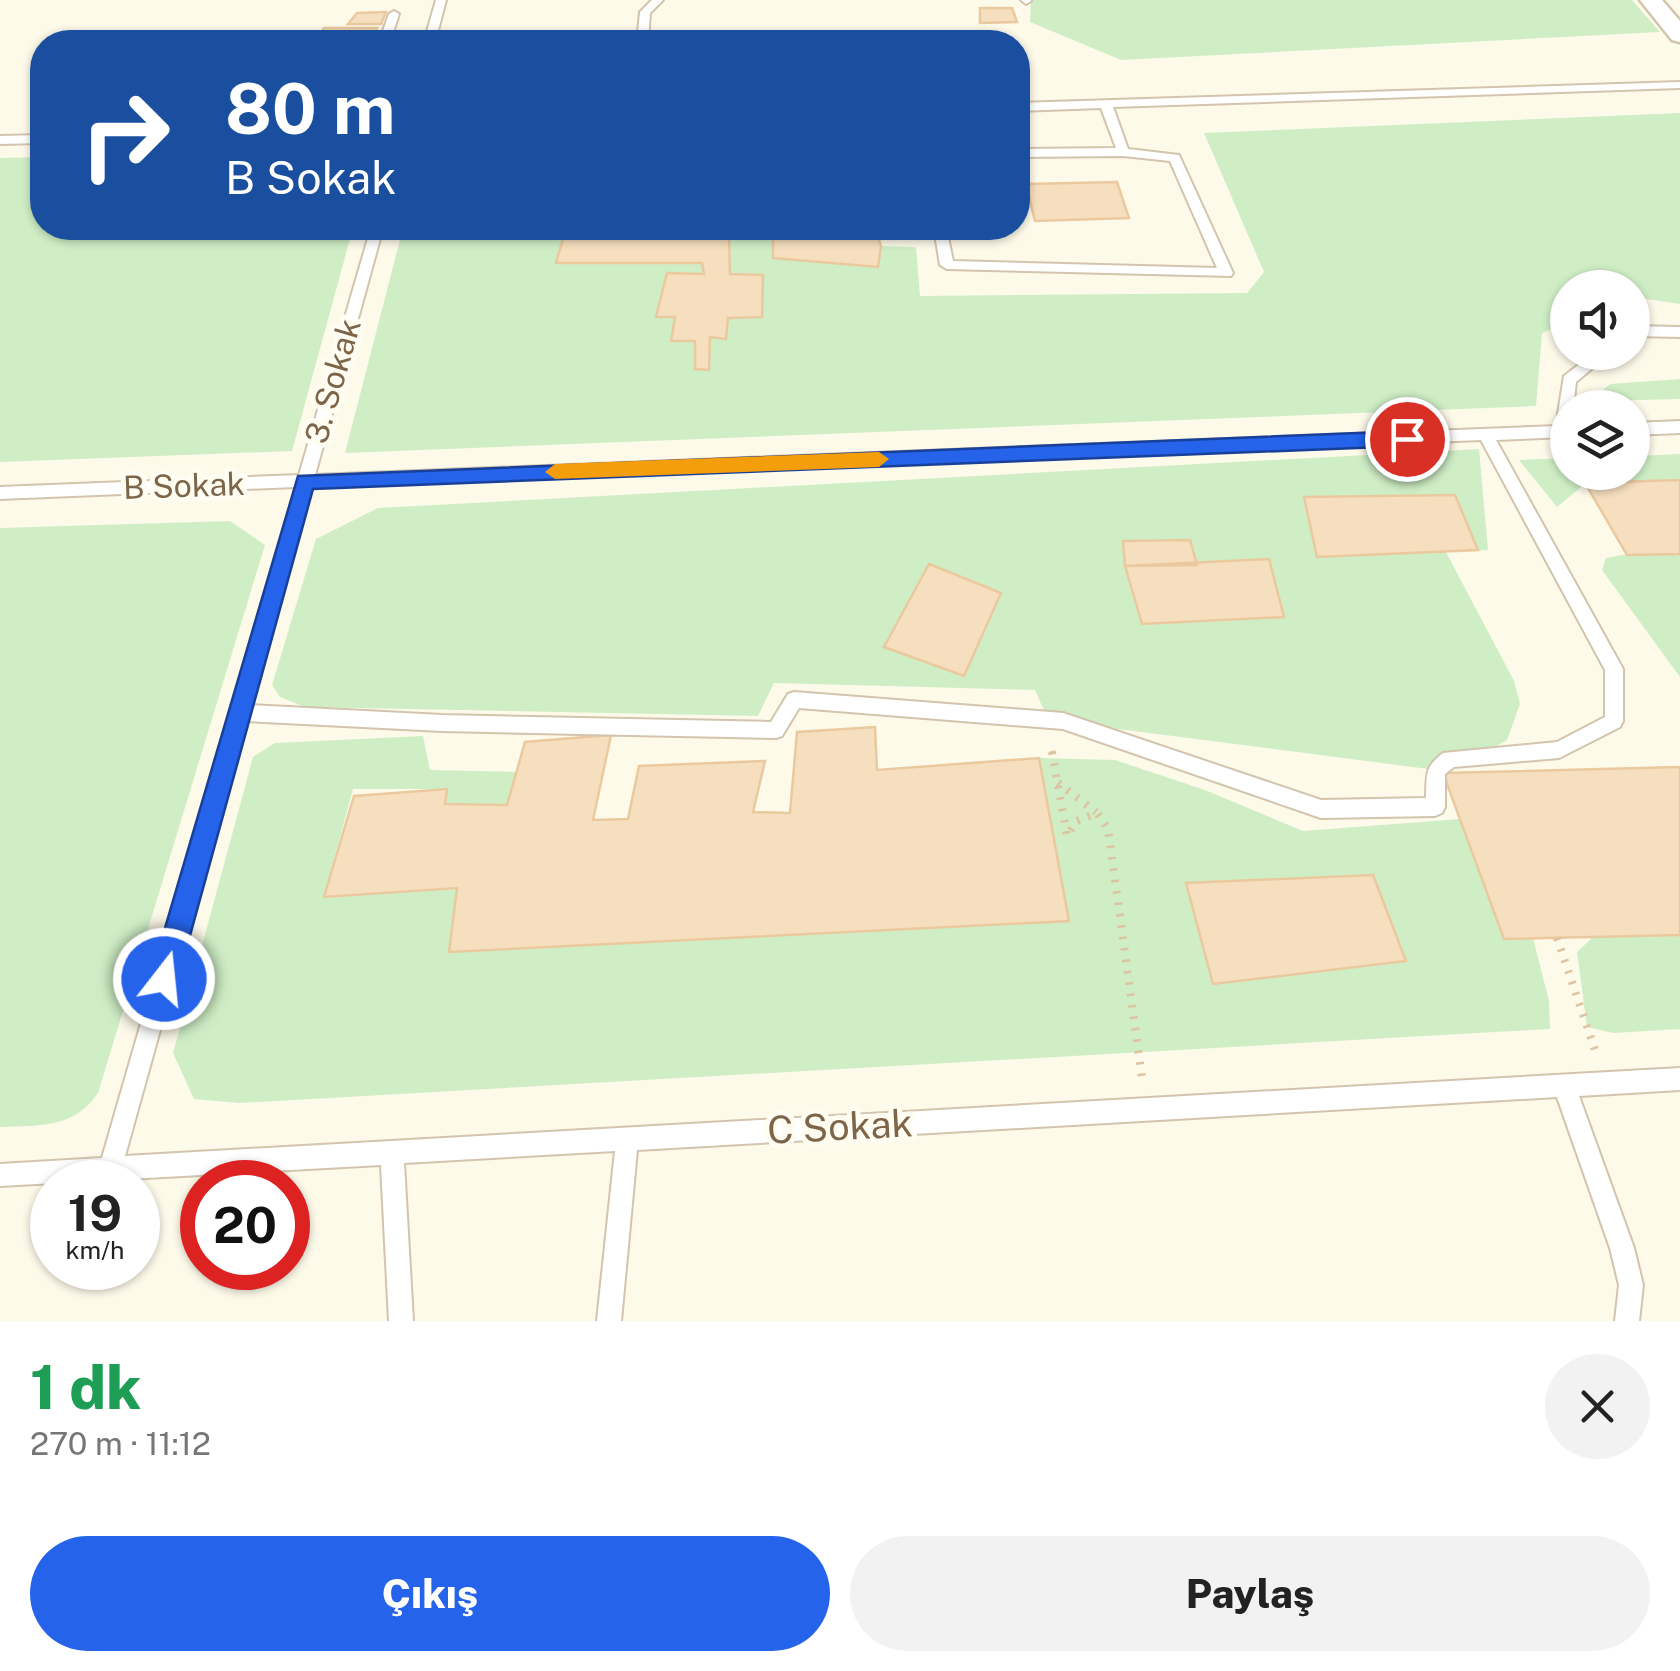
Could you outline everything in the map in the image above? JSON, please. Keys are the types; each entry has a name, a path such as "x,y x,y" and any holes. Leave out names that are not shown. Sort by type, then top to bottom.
{"street":[{"path":"1651,0 1680,35"}],"lane":[{"path":"432,30 441,0"},
{"path":"632,0 645,12"},
{"path":"643,30 645,12 658,0"},
{"path":"388,30 394,14"},
{"path":"1030,107 1680,85"},
{"path":"1106,104 1124,152"},
{"path":"0,140 30,139"},
{"path":"942,240 946,265 1226,273 1176,158 1124,152 1030,153"},
{"name":"3. Sokak","path":"113,1160 374,240"},
{"path":"1650,331 1680,332"},
{"path":"1568,390 1569,380 1582,370"},
{"path":"1650,428 1680,427"},
{"name":"B Sokak","path":"0,494 1550,432"},
{"path":"239,713 442,724 776,730 794,700 1063,721 1321,810 1435,808 1436,770 1450,759 1559,750 1614,722 1614,669 1486,436"},
{"name":"C Sokak","path":"160,1166 1680,1079"},
{"path":"1564,1085 1622,1248 1631,1284 1628,1321"},
{"path":"610,1321 627,1140"},
{"path":"392,1153 401,1321"},
{"name":"C Sokak","path":"0,1176 30,1174"}],"path":[{"path":"1048,720 1066,836 1077,821 1097,813"},
{"path":"1057,782 1097,813 1108,828 1146,1109"},
{"path":"1557,938 1606,1083"}],"green space":[{"path":"1031,0 1632,0 1660,32 1121,60 1030,22"},
{"path":"1680,113 1680,304 1650,300 1650,270 1550,270 1550,329 1542,333 1536,406 345,453 400,240 563,240 556,263 702,263 704,274 675,317 671,340 695,341 695,368 709,370 710,337 726,339 728,318 762,317 763,275 730,274 729,240 773,240 773,258 881,246 916,247 920,296 1247,293 1264,272 1204,133"},
{"path":"30,157 30,240 350,240 292,451 0,462 0,158"},
{"path":"1680,379 1680,399 1650,400 1650,390 1603,390 1610,384"},
{"path":"1479,449 1488,550 1446,552 1514,681 1520,704 1507,740 1476,757 1436,770 1048,720 1035,690 774,683 758,716 305,707 280,697 272,685 316,539 378,508"},
{"path":"1680,454 1680,677 1602,570 1606,558 1627,554 1590,490 1650,490 1650,455"},
{"path":"1550,459 1550,490 1578,490 1557,507 1519,460"},
{"path":"230,521 265,545 98,1093 67,1119 0,1127 0,528"},
{"path":"423,736 430,770 516,772 507,805 445,804 447,789 353,789 324,896 457,888 450,952 1068,921 1039,758 1115,760 1205,790 1303,831 1460,819 1504,939 1533,938 1549,1001 1550,1029 239,1103 194,1099 173,1053 253,757 275,743"},
{"path":"1680,935 1680,1029 1614,1033 1587,1027 1577,952 1593,937"}],"building":[{"path":"980,8 1012,8 1017,22 980,23"},
{"path":"386,12 381,24 348,24 357,13"},
{"path":"324,28 377,28 376,30"},
{"path":"1117,182 1129,218 1035,221 1030,184"},
{"path":"563,240 729,240 730,274 763,275 762,317 728,318 726,339 710,337 709,370 695,369 695,341 671,341 675,317 656,317 667,273 704,274 702,263 556,263"},
{"path":"773,240 879,240 881,246 878,267 773,258"},
{"path":"1680,480 1680,554 1627,555 1589,490 1650,490 1650,481"},
{"path":"1455,495 1478,550 1317,557 1304,497"},
{"path":"1190,540 1197,565 1125,566 1123,541"},
{"path":"1269,559 1284,617 1142,624 1125,566"},
{"path":"929,564 1001,593 964,676 884,647"},
{"path":"875,727 877,770 1039,758 1069,921 449,952 457,888 324,897 354,796 447,789 445,804 507,805 525,742 611,735 593,820 628,819 639,766 765,761 753,812 790,813 797,732"},
{"path":"1680,767 1680,935 1504,939 1443,773"},
{"path":"1373,875 1406,961 1213,984 1186,883"}],"slow traffic":[{"path":"555,472 879,459"}],"route":[{"path":"164,979 305,482 1407,439"}]}
